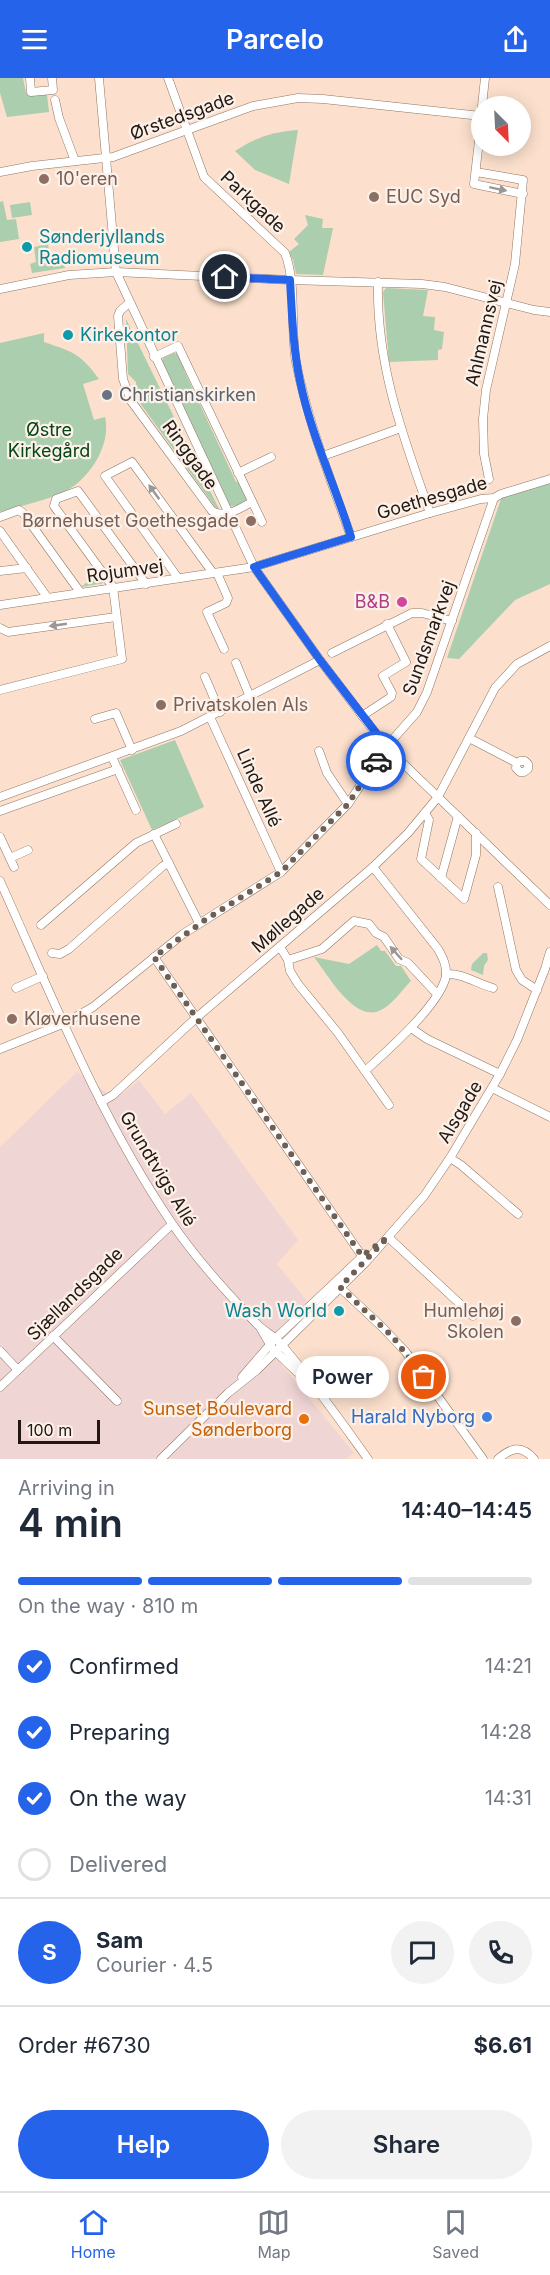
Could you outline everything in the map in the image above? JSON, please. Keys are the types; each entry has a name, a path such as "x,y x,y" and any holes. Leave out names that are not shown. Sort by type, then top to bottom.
{"street":[{"path":"30,78 31,92 53,90 52,78"},
{"name":"Ringgade","path":"99,78 116,272 227,514 254,567 320,660 387,747 550,905"},
{"name":"Parkgade","path":"168,78 204,177 285,253 290,267 294,352 300,381 322,456 351,537"},
{"path":"483,96 485,78"},
{"name":"Ørstedsgade","path":"0,172 32,166 106,159 254,106 298,98 471,115"},
{"path":"55,100 59,118 75,161"},
{"path":"477,156 474,184 523,194"},
{"name":"Ahlmannsvej","path":"476,172 523,180 515,264 486,390 483,419 484,454 489,479"},
{"path":"0,290 69,275 116,272 378,282 445,286 550,312"},
{"path":"378,282 377,313 384,365 401,428 430,513"},
{"name":"Ringgade","path":"129,303 118,316 123,379 131,401 212,511 227,514"},
{"name":"Ringgade","path":"154,357 178,346 262,522"},
{"path":"322,456 401,428"},
{"name":"Ringgade","path":"238,473 271,457"},
{"path":"178,578 105,476 132,462 215,573 228,598 226,603 207,612 224,649"},
{"name":"Goethesgade","path":"254,567 430,513 481,499 494,498 550,479"},
{"path":"0,690 122,659 113,587 54,506 56,499 78,491 146,584"},
{"name":"Sundsmarkvej","path":"0,1049 65,1023 107,997 199,923 281,872 348,804 387,747 422,703 494,498"},
{"path":"227,514 252,502"},
{"path":"4,515 19,510 23,513 80,592"},
{"path":"0,531 4,542 48,597"},
{"name":"Rojumvej","path":"0,605 254,567"},
{"path":"0,571 27,568"},
{"path":"332,653 412,613 422,613 452,621"},
{"path":"0,628 8,632 116,617"},
{"path":"362,716 391,697 393,693 383,676 406,662 387,624"},
{"name":"Møllegade","path":"101,1102 113,1095 196,1018 373,867 408,833 438,797 495,688 506,675 531,655 550,646"},
{"path":"0,797 132,750 210,717 320,660"},
{"path":"236,663 250,697"},
{"path":"205,677 220,712"},
{"path":"95,719 116,713 132,750"},
{"name":"Linde Allé","path":"210,717 281,872"},
{"path":"469,738 517,763"},
{"path":"319,751 327,772 348,804"},
{"path":"112,757 136,810"},
{"path":"0,811 118,769"},
{"path":"425,813 429,820 421,859 464,899 476,855 476,833"},
{"path":"441,878 458,816"},
{"path":"41,925 136,843 176,824"},
{"path":"154,834 199,923"},
{"path":"0,837 14,867"},
{"path":"10,858 28,850"},
{"path":"52,953 60,954 69,949 169,863"},
{"path":"364,1071 411,1028 437,994 446,975 446,965 438,949 373,867"},
{"name":"Grundtvigs Allé","path":"0,881 120,1141 172,1224 210,1274 312,1385 368,1459"},
{"path":"498,887 516,970 522,980 537,990"},
{"name":"Ringgade","path":"534,887 550,898"},
{"path":"288,960 322,949 354,921 369,924 376,933 384,937 399,958 408,963 437,994"},
{"path":"280,947 298,984 338,1033 389,1105"},
{"name":"Alsgade","path":"275,1345 388,1237 418,1204 450,1158 500,1074 517,1040 548,965 550,952"},
{"path":"154,957 362,1256"},
{"path":"446,975 454,974 493,987"},
{"path":"16,988 43,976"},
{"path":"411,1028 427,1039 500,1074"},
{"path":"492,1088 550,1117"},
{"path":"450,1158 518,1214"},
{"name":"Sjællandsgade","path":"0,1387 172,1224"},
{"path":"388,1237 473,1317"},
{"name":"Alsgade","path":"275,1345 307,1310 338,1285 362,1256 388,1237"},
{"path":"338,1285 405,1351 483,1459"},
{"path":"53,1336 117,1401"},
{"path":"228,1394 275,1345"},
{"path":"161,1459 275,1345"},
{"path":"0,1351 18,1370"},
{"path":"498,1459 515,1448 522,1449 534,1459"}],"shaded area":[{"path":"77,1072 106,1092 124,1093 139,1080 165,1114 191,1093 298,1240 277,1264 311,1306 268,1348 354,1453 346,1459 0,1459 0,1147"}],"green space":[{"path":"0,78 23,78 26,93 45,93 49,112 7,117 0,93"},
{"path":"298,130 289,184 255,170 235,151 265,136"},
{"path":"3,201 7,220 16,219 19,239 0,242 0,202"},
{"path":"30,202 32,215 12,218 10,205"},
{"path":"305,215 323,219 322,228 333,228 323,275 296,274 289,252 299,244 294,239 308,225"},
{"path":"48,244 49,251 45,252 48,260 62,258 65,268 32,273 30,264 36,262 34,247"},
{"path":"386,288 428,290 423,316 435,317 434,330 444,332 442,349 438,350 438,360 389,362 383,292"},
{"path":"126,319 220,511 137,399 136,382 128,374"},
{"name":"Østre Kirkegård","path":"44,333 44,342 75,354 99,379 83,384 94,420 105,417 105,439 89,472 72,488 0,512 0,343"},
{"path":"174,353 178,354 187,368 184,370 236,482 241,481 248,497 236,506 230,506 162,361 163,358"},
{"path":"550,483 550,584 515,600 459,659 447,658 502,496"},
{"path":"100,573 104,583 82,587 82,586"},
{"path":"175,740 204,807 152,830 120,760"},
{"path":"377,945 381,951 385,951 396,966 401,966 411,981 389,1004 381,1010 371,1012 362,1010 343,996 314,957 349,964"},
{"path":"483,953 487,953 488,960 484,966 483,975 471,970 472,964"}],"way so far":[{"path":"376,761 348,804 281,872 183,934 154,957 362,1256 388,1237 340,1287 392,1336 424,1377"}],"place":[{"name":"10'eren","path":"44,179"},
{"name":"EUC Syd","path":"374,197"},
{"name":"Sønderjyllands Radiomuseum","path":"27,247"},
{"name":"Kirkekontor","path":"68,335"},
{"name":"Christianskirken","path":"107,395"},
{"name":"Børnehuset Goethesgade","path":"251,521"},
{"name":"B&B","path":"402,602"},
{"name":"Privatskolen Als","path":"161,705"},
{"name":"Kløverhusene","path":"12,1019"},
{"name":"Wash World","path":"339,1311"},
{"name":"Humlehøj Skolen","path":"516,1321"},
{"name":"Power","path":"424,1377"},
{"name":"Harald Nyborg","path":"487,1417"},
{"name":"Sunset Boulevard Sønderborg","path":"304,1419"}],"route":[{"path":"225,277 290,280 294,352 300,381 322,456 351,537 254,567 320,660 387,747 376,761"}]}
